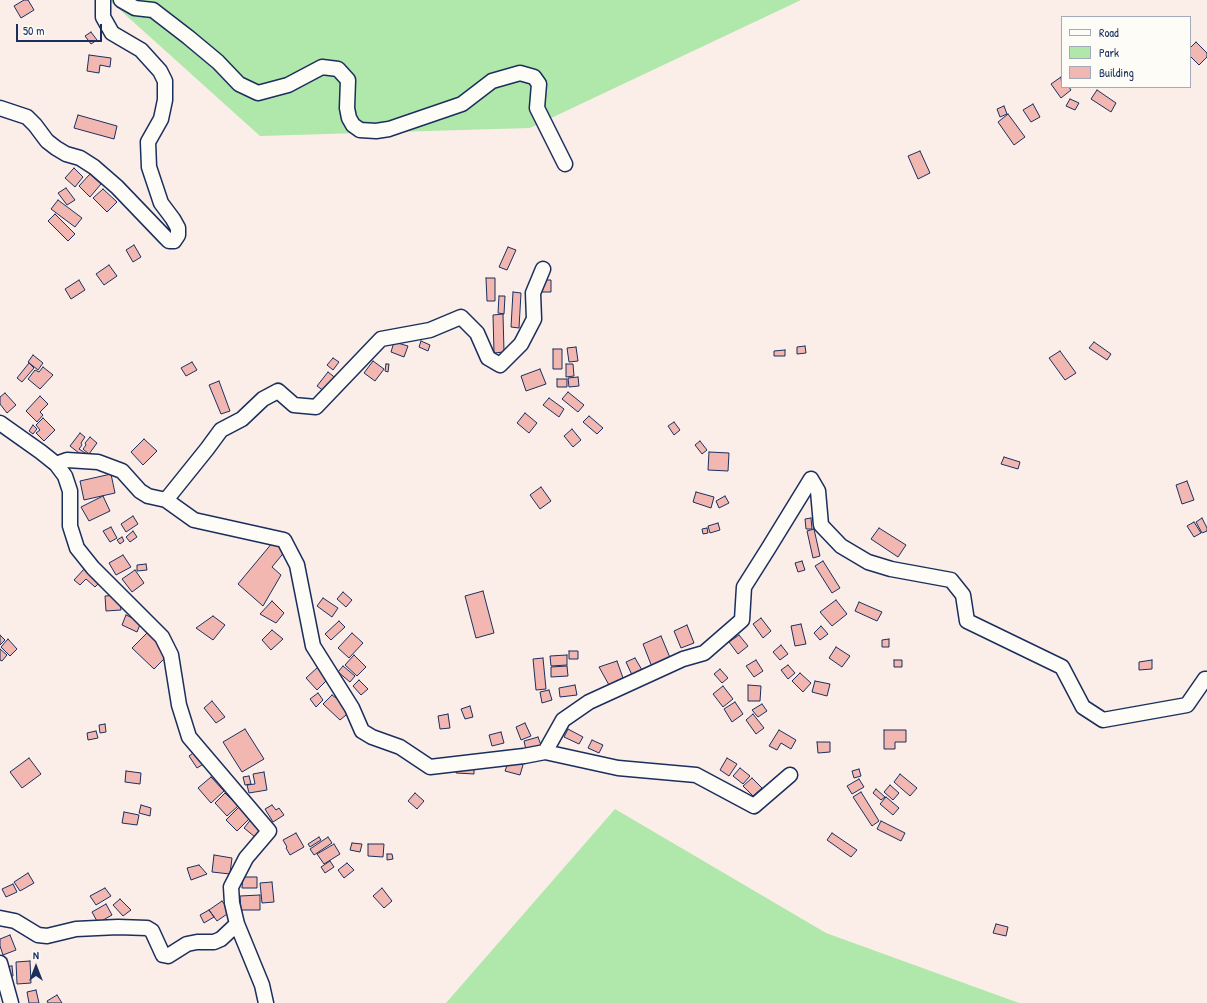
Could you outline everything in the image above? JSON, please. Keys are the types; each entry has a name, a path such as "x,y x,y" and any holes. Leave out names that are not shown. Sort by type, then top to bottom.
{"street":[{"path":"0,108 27,117 36,125 47,141 56,148 66,154 80,158 94,166 118,187 169,241 174,241 178,235 178,228 161,203 149,168 148,142 161,119 165,100 165,81 160,71 141,50 112,33 103,16 103,0"},
{"path":"121,0 135,8 153,10 218,62 239,84 258,93 288,85 322,67 338,69 348,80 347,108 349,118 353,126 360,130 376,131 389,129 462,104 492,81 520,73 534,77 539,84 537,108 566,164"},
{"path":"166,500 208,449 221,430 242,419 263,399 278,391 294,405 316,407 381,340 430,330 462,316 477,333 488,358 500,365 521,344 534,319 533,293 543,269"},
{"path":"0,424 41,452 56,464 65,476 70,491 70,526 77,548 93,568 162,637 171,655 178,705 189,737 268,831 246,858 231,887 232,904 237,924 262,985 266,1003"},
{"path":"56,464 67,460 98,462 122,471 140,491 148,496 166,500 194,520 284,540 297,565 314,646 352,708 362,731 372,738 400,747 430,767 524,756 545,752 618,768 696,776 754,806 790,775"},
{"path":"545,752 563,720 589,702 683,658 704,653 742,620 744,587 811,479 818,491 821,525 841,546 868,562 891,569 950,580 963,595 967,620 1062,667 1083,707 1103,720 1187,705 1205,679 1207,679"},
{"path":"0,918 14,921 38,935 47,936 76,930 118,927 147,928 152,931 164,955 168,956 187,944 197,942 214,942 222,939 237,924"},
{"path":"0,963 11,1003"}],"green space":[{"path":"109,0 801,0 530,128 260,136"},
{"path":"615,809 826,933 1019,1003 446,1003"}],"building":[{"path":"24,0 28,0 34,10 21,18 14,6"},
{"path":"91,32 97,40 91,44 85,36"},
{"path":"1196,42 1207,53 1207,57 1199,65 1191,57 1191,47"},
{"path":"89,55 111,58 110,67 100,65 99,73 87,71"},
{"path":"1061,77 1061,88 1070,88 1071,90 1061,98 1051,84"},
{"path":"1097,90 1116,103 1111,112 1091,99"},
{"path":"1070,99 1079,103 1075,110 1066,106"},
{"path":"1033,104 1040,117 1031,122 1023,110"},
{"path":"1004,106 1007,114 1000,117 997,109"},
{"path":"1008,114 1025,137 1014,145 998,122"},
{"path":"78,115 117,126 114,139 74,128"},
{"path":"920,151 930,173 918,179 908,156"},
{"path":"74,168 83,177 75,187 65,178"},
{"path":"90,174 101,184 90,197 79,186"},
{"path":"66,188 75,200 67,205 58,193"},
{"path":"103,189 117,202 107,212 93,198"},
{"path":"58,200 82,218 75,227 51,209"},
{"path":"55,214 75,234 68,241 48,221"},
{"path":"134,245 141,257 133,262 126,250"},
{"path":"508,247 516,250 507,270 499,267"},
{"path":"109,265 117,276 104,285 96,274"},
{"path":"486,278 495,278 495,301 487,301"},
{"path":"79,280 85,290 71,299 65,289"},
{"path":"540,280 551,280 551,292 540,292"},
{"path":"513,292 521,293 519,328 511,327"},
{"path":"499,296 505,296 504,314 498,313"},
{"path":"503,314 504,352 494,353 493,315"},
{"path":"421,341 430,345 428,351 419,347"},
{"path":"394,342 408,346 404,357 391,352"},
{"path":"1094,342 1111,354 1107,360 1089,348"},
{"path":"805,346 806,353 797,354 797,347"},
{"path":"576,347 578,361 569,362 567,348"},
{"path":"553,349 562,349 562,369 553,369"},
{"path":"785,350 785,356 774,356 774,351"},
{"path":"1060,351 1076,373 1065,380 1049,358"},
{"path":"33,355 43,363 38,370 28,362"},
{"path":"333,358 339,362 333,370 327,365"},
{"path":"373,361 384,369 375,381 364,373"},
{"path":"192,362 197,370 186,376 181,368"},
{"path":"29,363 34,368 22,382 17,378"},
{"path":"386,364 389,364 388,372 385,371"},
{"path":"566,364 573,364 574,376 566,377"},
{"path":"43,367 53,375 40,389 28,379 35,370 39,372"},
{"path":"540,369 546,384 526,391 521,376"},
{"path":"328,372 338,380 328,394 317,386"},
{"path":"578,377 579,386 569,387 568,378"},
{"path":"557,379 567,379 567,387 557,387"},
{"path":"219,381 230,411 221,414 209,385"},
{"path":"568,392 584,405 578,412 562,399"},
{"path":"5,393 16,405 7,413 0,404 0,397"},
{"path":"40,396 48,404 40,412 43,415 37,422 26,411"},
{"path":"549,398 564,409 559,417 543,405"},
{"path":"525,413 537,423 529,433 517,423"},
{"path":"589,416 603,428 597,434 583,422"},
{"path":"43,418 55,430 44,441 36,433 40,430 36,425"},
{"path":"674,422 680,430 674,435 668,426"},
{"path":"33,425 37,429 33,434 29,431"},
{"path":"572,429 581,440 573,447 564,436"},
{"path":"80,433 85,437 79,449 87,454 84,457 70,446"},
{"path":"90,437 97,443 89,454 83,449 86,445 85,443"},
{"path":"144,439 157,451 143,465 131,452"},
{"path":"700,441 707,450 702,454 695,445"},
{"path":"709,452 729,453 728,471 708,470"},
{"path":"1004,457 1020,462 1018,469 1001,464"},
{"path":"111,474 115,493 84,500 80,481"},
{"path":"1187,481 1194,500 1182,504 1176,485"},
{"path":"541,487 551,501 540,509 530,495"},
{"path":"696,492 714,497 711,508 693,502"},
{"path":"103,496 110,511 89,521 81,507"},
{"path":"725,496 729,503 719,508 716,501"},
{"path":"133,516 138,524 126,532 121,524"},
{"path":"811,518 812,529 806,529 805,519"},
{"path":"1202,518 1207,531 1202,533 1196,522"},
{"path":"1194,522 1201,533 1194,537 1187,526"},
{"path":"718,523 720,530 710,533 708,526"},
{"path":"111,527 117,538 110,542 103,531"},
{"path":"707,528 708,533 703,534 702,529"},
{"path":"879,528 906,545 898,557 871,539"},
{"path":"814,529 820,556 813,558 807,531"},
{"path":"133,531 137,537 130,542 126,537"},
{"path":"122,537 124,541 120,544 117,540"},
{"path":"273,542 286,550 272,567 281,575 263,606 238,584"},
{"path":"123,555 131,567 116,575 109,563"},
{"path":"802,561 805,570 798,572 795,563"},
{"path":"823,561 840,588 832,593 815,566"},
{"path":"146,564 147,570 137,571 137,565"},
{"path":"85,568 100,582 95,587 86,579 80,585 74,580"},
{"path":"135,570 144,583 132,592 122,579"},
{"path":"483,591 494,633 476,638 465,596"},
{"path":"343,592 352,600 346,607 337,599"},
{"path":"119,595 121,610 106,611 105,596"},
{"path":"323,598 338,608 332,617 317,606"},
{"path":"836,600 847,614 832,626 820,612"},
{"path":"272,601 284,613 276,623 260,614"},
{"path":"859,602 882,612 877,621 855,611"},
{"path":"126,615 141,622 137,632 122,625"},
{"path":"213,616 225,625 213,640 196,628"},
{"path":"761,618 771,631 763,638 753,624"},
{"path":"339,621 345,627 331,640 325,634"},
{"path":"801,624 806,644 795,646 791,626"},
{"path":"687,625 694,643 681,648 674,631"},
{"path":"821,626 828,634 820,640 814,633"},
{"path":"272,630 283,639 271,650 262,640"},
{"path":"147,633 169,654 154,669 132,648"},
{"path":"352,633 363,643 349,658 338,648"},
{"path":"0,635 5,640 0,645"},
{"path":"739,635 748,646 738,654 729,642"},
{"path":"661,636 671,660 652,667 643,644"},
{"path":"8,639 17,649 10,656 1,647"},
{"path":"889,639 889,647 882,647 882,640"},
{"path":"781,645 788,654 780,660 773,652"},
{"path":"836,647 850,656 842,667 829,658"},
{"path":"0,649 7,655 2,661 0,660"},
{"path":"569,651 578,651 578,659 569,659"},
{"path":"354,655 366,667 357,676 345,665"},
{"path":"567,655 567,665 551,666 550,656"},
{"path":"543,658 546,689 536,690 533,659"},
{"path":"635,658 642,670 632,675 626,662"},
{"path":"756,660 763,671 754,677 746,666"},
{"path":"894,660 902,660 902,667 894,667"},
{"path":"1152,660 1152,669 1139,670 1139,662"},
{"path":"617,661 623,678 609,685 599,667"},
{"path":"788,665 795,673 788,679 781,670"},
{"path":"343,666 355,676 350,682 338,672"},
{"path":"567,666 568,676 551,677 551,667"},
{"path":"318,667 328,679 317,690 306,678"},
{"path":"720,669 728,678 722,683 714,674"},
{"path":"800,673 811,683 803,692 792,681"},
{"path":"359,680 368,689 361,695 353,686"},
{"path":"815,681 830,684 827,696 812,692"},
{"path":"575,685 577,695 560,697 559,688"},
{"path":"748,685 761,686 760,701 748,701"},
{"path":"723,686 733,699 723,707 713,694"},
{"path":"549,690 552,700 542,703 540,692"},
{"path":"318,693 323,700 316,707 310,699"},
{"path":"332,695 352,710 340,720 323,704"},
{"path":"212,701 225,717 216,723 204,708"},
{"path":"735,702 743,714 732,722 724,709"},
{"path":"762,704 767,711 758,717 752,710"},
{"path":"470,706 473,717 465,719 461,709"},
{"path":"448,714 450,728 440,729 438,716"},
{"path":"753,714 764,728 756,734 746,720"},
{"path":"525,723 531,736 521,740 516,727"},
{"path":"105,724 106,732 100,733 99,725"},
{"path":"245,729 264,759 242,772 223,742"},
{"path":"568,729 583,737 579,744 564,737"},
{"path":"779,730 796,740 791,749 781,743 777,750 769,746"},
{"path":"884,730 906,730 906,742 895,742 895,749 884,749"},
{"path":"96,731 98,738 88,740 87,733"},
{"path":"501,732 504,743 492,746 489,735"},
{"path":"538,737 541,745 526,750 524,741"},
{"path":"592,740 603,745 599,753 588,748"},
{"path":"817,742 830,742 830,752 818,753"},
{"path":"196,751 205,763 197,768 189,756"},
{"path":"29,758 41,774 22,788 10,772"},
{"path":"727,758 737,764 729,776 720,770"},
{"path":"509,760 523,765 520,775 505,771"},
{"path":"456,765 474,766 474,774 456,773"},
{"path":"740,768 750,776 743,784 733,776"},
{"path":"859,769 861,776 854,778 852,771"},
{"path":"126,771 141,773 140,784 125,782"},
{"path":"264,772 267,790 249,793 247,785 255,784 253,774"},
{"path":"900,774 917,788 910,796 894,782"},
{"path":"249,776 251,784 245,785 243,777"},
{"path":"211,777 224,791 211,803 198,788"},
{"path":"752,778 762,788 753,796 743,786"},
{"path":"859,779 864,787 852,794 847,786"},
{"path":"890,785 899,793 893,800 884,792"},
{"path":"876,789 885,797 881,800 873,793"},
{"path":"861,792 879,821 872,826 853,797"},
{"path":"225,793 238,806 227,816 215,803"},
{"path":"415,793 424,801 417,809 408,801"},
{"path":"886,797 899,808 893,815 880,804"},
{"path":"141,805 151,808 150,816 139,813"},
{"path":"272,805 276,810 279,808 284,815 273,822 265,809"},
{"path":"240,806 251,817 237,831 226,820"},
{"path":"124,812 139,815 137,825 122,823"},
{"path":"252,818 263,827 255,837 244,828"},
{"path":"881,821 905,833 901,841 877,829"},
{"path":"296,833 304,847 290,855 283,840"},
{"path":"832,833 857,850 851,857 827,840"},
{"path":"319,837 321,840 310,847 308,844"},
{"path":"328,837 332,843 314,855 310,849"},
{"path":"352,843 362,844 360,852 350,850"},
{"path":"334,844 340,854 324,864 317,854"},
{"path":"368,844 384,844 383,857 368,856"},
{"path":"387,854 392,854 393,859 387,860"},
{"path":"214,855 232,858 230,874 212,872"},
{"path":"330,861 334,867 325,873 321,867"},
{"path":"347,863 354,870 344,878 338,870"},
{"path":"199,865 207,874 191,880 187,868"},
{"path":"28,873 34,883 20,891 14,882"},
{"path":"243,877 257,877 257,888 242,888"},
{"path":"272,882 274,902 262,903 260,883"},
{"path":"13,884 17,892 6,897 2,889"},
{"path":"105,888 111,896 96,905 90,896"},
{"path":"382,888 392,901 384,908 373,896"},
{"path":"260,895 260,910 241,910 240,896"},
{"path":"120,899 131,910 123,916 113,905"},
{"path":"222,901 230,912 217,921 209,910"},
{"path":"106,904 112,915 98,923 92,912"},
{"path":"209,910 214,917 204,923 200,915"},
{"path":"996,924 1008,927 1006,936 993,933"},
{"path":"10,935 16,950 3,955 0,946 0,939"},
{"path":"30,961 31,983 17,984 16,962"},
{"path":"12,966 13,976 5,977 4,967"},
{"path":"36,990 39,1003 29,1003 27,992"},
{"path":"57,995 62,1003 48,1003 47,1001"}]}
